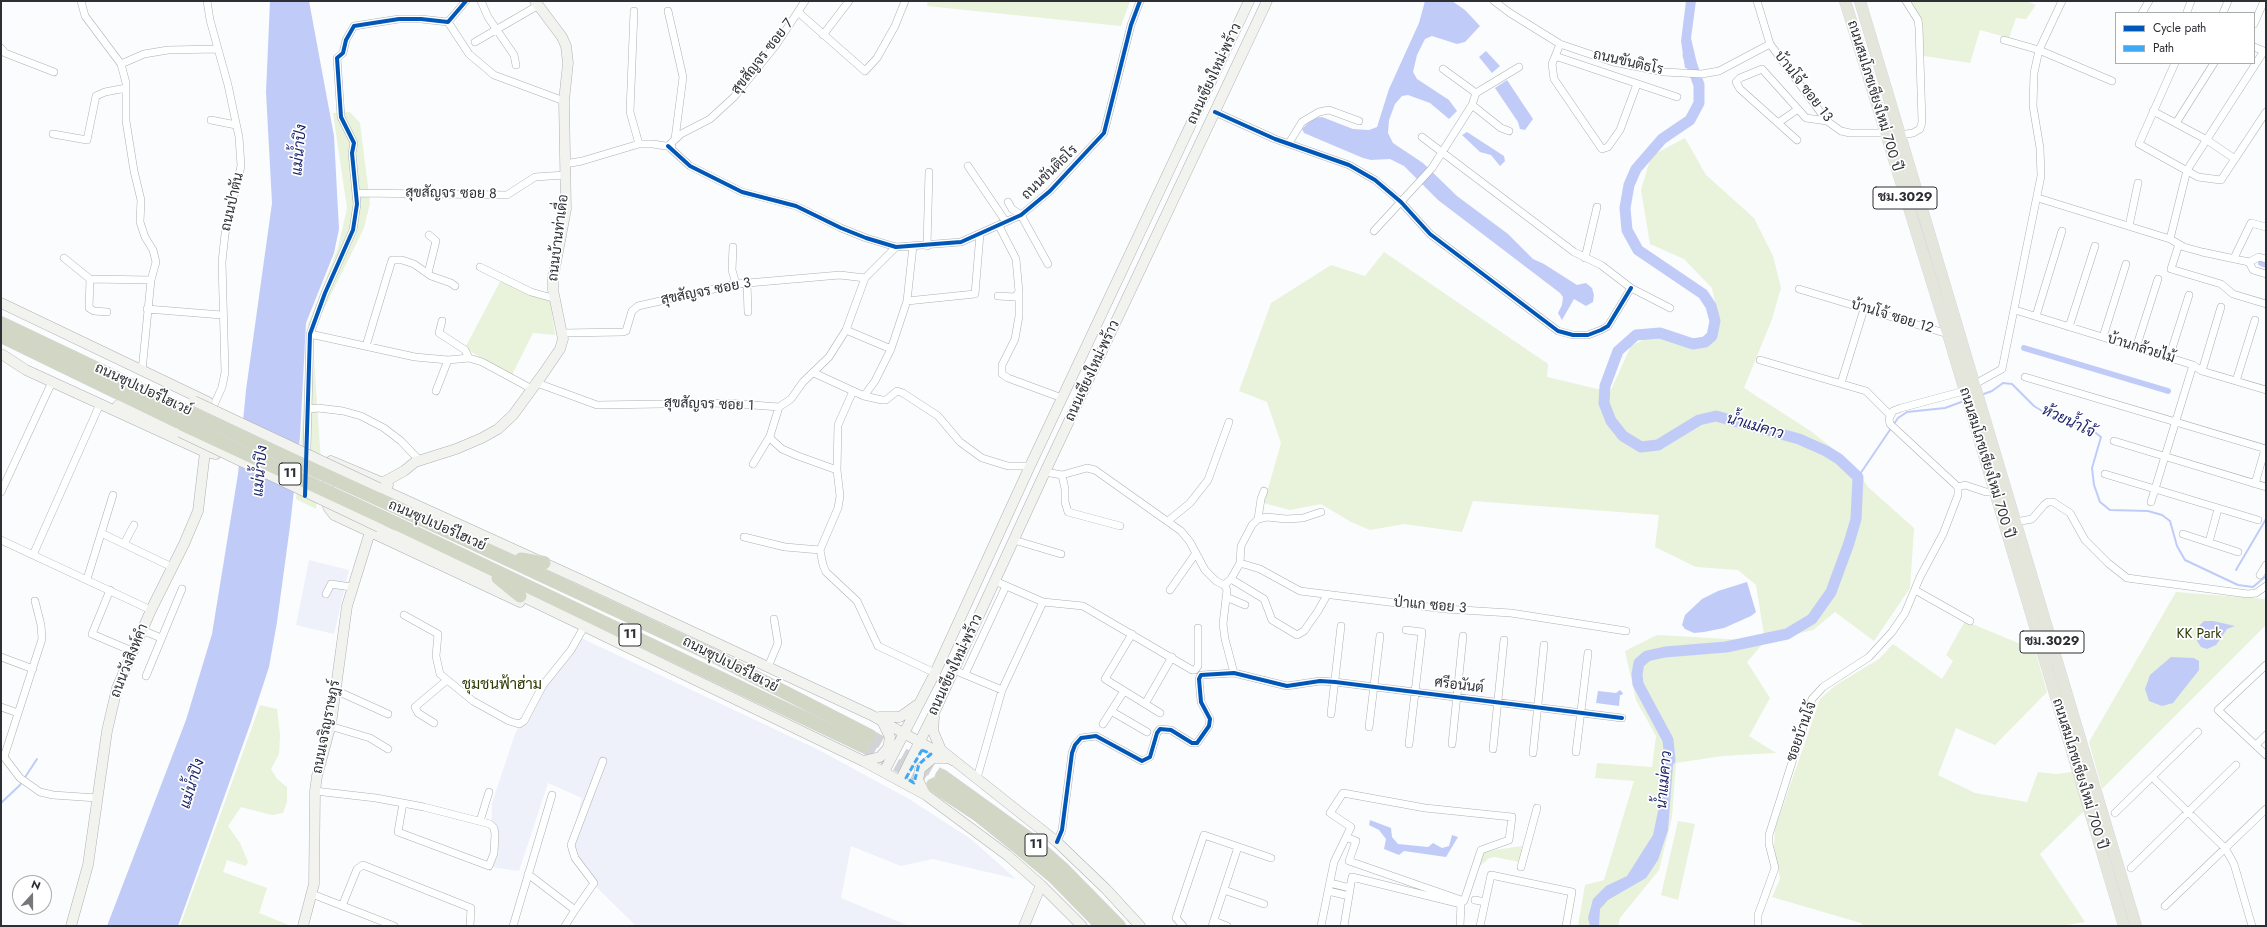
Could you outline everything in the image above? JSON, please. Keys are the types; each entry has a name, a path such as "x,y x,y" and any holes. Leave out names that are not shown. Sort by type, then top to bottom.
{"highway":[{"name":"ถนนซุปเปอร์ไฮเวย์","path":"1,324 191,406 404,511 504,556 701,649 867,741 479,563 398,524 181,428 1,336"},
{"path":"504,556 544,563"},
{"path":"479,563 520,596"},
{"name":"11","path":"934,786 978,815 1054,877 1102,926"},
{"name":"11","path":"934,786 1028,838 1062,868 1119,926"}],"main road":[{"name":"ถนนเชียงใหม่-พร้าว","path":"884,772 935,674 1030,466 1249,1"},
{"name":"ถนนเชียงใหม่-พร้าว","path":"900,780 935,712 1045,472 1267,1"},
{"name":"ถนนสมโภชเชียงใหม่ 700 ปี","path":"1845,1 1948,334 1969,410 2124,926"},
{"name":"ถนนสมโภชเชียงใหม่ 700 ปี","path":"1860,1 2136,926"},
{"name":"ถนนบ้านท่าเดื่อ","path":"536,3 562,37 566,46 568,62 564,101 566,209 553,278 564,333"},
{"path":"1,303 214,405 224,415 222,448 216,454 205,452 26,370 2,355"},
{"path":"1,307 191,406 380,485 393,488 555,563 577,578"},
{"path":"380,485 419,460 456,449 482,438 498,429 513,415 560,349 564,333"},
{"path":"2,355 181,428 507,597 552,612"},
{"name":"ถนนวังสิงห์คำ","path":"71,926 88,865 111,708 117,688 132,651 184,544 198,511 205,452"},
{"path":"934,786 900,780 520,596 375,529 334,515 328,507 328,463 336,462 380,485 544,563 871,715 952,760"},
{"path":"1030,466 1045,472"},
{"path":"393,488 404,471"},
{"name":"ถนนเจริญราษฎร์","path":"303,926 312,894 314,874 315,791 330,726 346,606 375,529"},
{"path":"871,715 900,717 912,710 921,700"},
{"path":"935,712 933,731 940,750 1056,842 1106,888 1140,926"},
{"path":"863,761 880,757 888,748 890,737 882,721"},
{"path":"952,760 938,756 923,764 918,780 934,786 985,838 1040,885 1082,926"},
{"path":"1024,926 1040,885"}],"street":[{"path":"81,1 85,16 121,64 126,88 126,121 134,171 141,200 140,222 145,237 153,250 156,262 151,280 147,309 142,371"},
{"name":"ถนนป่าตัน","path":"207,1 236,125 241,166 226,234 222,262 222,315 225,372 222,386 214,405"},
{"path":"448,22 466,1"},
{"path":"481,1 496,29 514,55 516,65"},
{"name":"สุขสัญจร ซอย 7","path":"668,146 675,139 710,119 734,97 776,45 805,1"},
{"path":"823,35 850,1"},
{"path":"798,12 865,71 877,58 895,26 904,1"},
{"name":"ถนนขันติธโร","path":"668,146 690,166 742,192 796,206 841,228 896,247 927,246 961,242 1021,215 1050,191 1104,133 1131,25 1140,1"},
{"name":"ถนนขันติธโร","path":"1494,1 1510,13 1560,44 1613,62 1664,72 1702,74 1719,71 1770,44"},
{"name":"บ้านโจ้ ซอย 13","path":"1757,1 1770,44 1827,121 1842,131 1850,133 1885,133"},
{"path":"1900,135 1913,133 1920,129 1922,122 1918,20 1906,1"},
{"path":"1976,388 2002,370 2038,198 2041,176 2040,148 2033,106 2034,73 2039,50 2062,1"},
{"path":"2143,12 2149,1"},
{"path":"2187,12 2191,1"},
{"path":"2223,12 2228,1"},
{"path":"2255,22 2264,1"},
{"path":"474,42 536,3"},
{"path":"634,11 630,112 639,144"},
{"path":"668,11 683,77 675,139"},
{"path":"305,496 310,334 325,293 353,230 357,204 352,153 354,143 341,116 337,68 338,58 343,53 346,40 354,26 399,19 421,19 448,22"},
{"path":"448,22 469,54 494,75 564,101"},
{"path":"2004,40 2039,50 2112,81"},
{"path":"1560,44 1552,64 1554,79 1602,149 1608,147 1620,130 1637,84"},
{"path":"2170,239 2187,170 2265,52 2255,47"},
{"path":"1,48 5,53 54,72"},
{"path":"121,64 144,54 168,50 217,49"},
{"path":"1555,56 1677,97"},
{"path":"2175,64 2139,144 2198,177 2221,180 2265,116"},
{"path":"2176,123 2213,64"},
{"path":"1374,231 1432,168 1443,153 1459,123 1472,104 1476,93 1519,67"},
{"path":"1443,69 1476,93"},
{"path":"1797,140 1740,90 1736,82 1740,78 1762,69 1806,118 1827,121"},
{"path":"53,134 87,140 96,96 105,92 126,88"},
{"path":"1472,104 1501,128 1509,130"},
{"path":"1778,123 1798,109"},
{"path":"1289,143 1302,122 1319,112 1329,110 1359,121"},
{"path":"2153,111 2207,140 2235,159"},
{"path":"1215,112 1289,143 1349,165 1375,180 1401,202 1430,234 1558,331 1573,335 1588,335 1608,326 1631,288"},
{"path":"211,120 236,125"},
{"path":"1422,137 1509,204 1585,258 1601,265 1631,288 1670,308"},
{"path":"565,164 582,161 639,144 668,146"},
{"path":"968,166 1006,222"},
{"path":"927,246 929,172"},
{"name":"สุขสัญจร ซอย 8","path":"356,193 507,195 535,177 565,175"},
{"path":"2129,226 2138,183"},
{"path":"2038,198 2170,239 2179,244 2202,252 2249,262 2259,257 2266,259"},
{"path":"1008,202 1012,209 1021,215 1048,264"},
{"path":"1585,258 1597,207"},
{"path":"2234,258 2251,223 2266,227"},
{"path":"999,226 1016,259 1019,292 1019,316 1015,339 1002,365 1002,374 1008,378 1062,398"},
{"path":"2036,316 2062,231"},
{"path":"907,302 975,294 980,234"},
{"path":"428,273 436,240 430,235"},
{"path":"2179,244 2171,269 2221,284 2233,294 2266,304"},
{"path":"864,396 875,381 891,349 907,302 913,246"},
{"path":"2069,327 2095,246"},
{"path":"733,247 732,270 736,284"},
{"path":"753,464 770,436 779,407 791,399 803,382 829,357 846,330 865,278 896,247"},
{"path":"64,258 90,279 151,280"},
{"path":"366,346 392,260 402,260 414,264 428,273 455,286"},
{"path":"2249,262 2253,270 2266,274"},
{"path":"2103,337 2126,264"},
{"path":"480,267 531,292 556,299"},
{"name":"สุขสัญจร ซอย 3","path":"564,333 623,332 626,331 632,311 638,306 736,284 840,275 865,278"},
{"path":"90,279 89,308 94,311 107,312"},
{"path":"2136,348 2158,279"},
{"path":"747,283 748,312"},
{"name":"บ้านโจ้ ซอย 12","path":"1799,288 1948,334"},
{"path":"998,296 1014,297 1019,292"},
{"path":"2169,358 2189,295"},
{"path":"2202,371 2221,307"},
{"path":"147,309 222,315"},
{"path":"1841,383 1864,309"},
{"name":"บ้านกล้วยไม้","path":"2015,310 2193,365 2202,371 2266,390"},
{"path":"310,334 415,357 448,360 469,358 465,350 439,334 442,320"},
{"path":"2236,381 2255,320"},
{"path":"846,330 891,349"},
{"name":"สุขสัญจร ซอย 1","path":"469,358 482,362 534,386 597,405 717,402 779,407"},
{"path":"436,391 448,360"},
{"path":"1760,360 1866,391 1890,415 1893,426 1958,487 1965,486 1986,492 1994,492"},
{"path":"2151,502 2193,365"},
{"path":"814,373 864,396 886,400 897,391 903,393 938,416 960,442 982,458 1008,466 1030,466"},
{"path":"2025,377 2266,449 2255,484"},
{"path":"1,492 52,382"},
{"path":"853,391 838,425 837,470 840,496 838,508 820,550 826,572 857,601 878,646 935,674"},
{"path":"1890,415 1901,408 1964,393"},
{"path":"33,555 100,404"},
{"path":"308,409 331,410 361,416 384,428 401,440 419,460"},
{"path":"1168,521 1190,503 1208,480 1230,422"},
{"path":"770,436 782,449 837,470"},
{"path":"2114,441 2266,487"},
{"path":"1045,472 1062,475 1087,468 1095,470 1181,531 1196,553 1205,570 1216,581 1224,585 1227,590 1224,631 1234,673"},
{"path":"2105,474 2258,520"},
{"path":"1062,475 1065,489 1065,502 1068,512 1120,526"},
{"name":"ซอยบ้านโจ้","path":"1758,926 1758,915 1776,868 1769,844 1769,835 1812,699 1823,687 1869,657 1892,632 1905,613 1943,534 1958,495 1958,487"},
{"path":"1258,519 1261,499 1264,491"},
{"path":"87,580 113,495"},
{"path":"2016,522 2032,519 2044,505 2048,502 2053,502 2070,513 2085,540 2108,563 2127,578 2248,594 2256,593 2266,586"},
{"path":"2209,542 2218,508"},
{"path":"1224,585 1231,579 1240,563 1241,546 1252,525 1258,519 1267,517 1286,519 1303,518 1321,512"},
{"path":"124,544 134,525"},
{"path":"101,533 172,567"},
{"path":"2183,534 2238,552"},
{"path":"744,537 785,547 820,550"},
{"path":"1,540 151,610"},
{"path":"1014,540 1061,554"},
{"path":"1170,590 1196,553"},
{"name":"ป่าแก ซอย 3","path":"1240,563 1260,569 1300,591 1445,609 1511,613 1626,631"},
{"path":"2260,575 2266,565"},
{"path":"1231,579 1264,599 1272,620 1297,635 1304,631 1327,595"},
{"path":"995,581 1043,602 1083,606 1189,668 1197,668 1198,628"},
{"path":"326,594 331,584 352,587"},
{"path":"965,674 1006,586"},
{"path":"110,590 92,634 132,651"},
{"path":"146,676 182,590"},
{"path":"1915,590 1970,621"},
{"path":"1226,597 1245,605"},
{"path":"35,601 41,625 42,639 2,758 20,778 40,792 53,795 97,798"},
{"path":"977,778 1002,690 1043,602"},
{"path":"404,615 438,634 436,656 440,674 473,701 509,721 519,724 524,721 543,685 571,650 584,627"},
{"path":"768,667 778,643 774,619"},
{"path":"1331,714 1341,626"},
{"path":"142,630 162,638"},
{"path":"1406,630 1422,632 1409,744"},
{"path":"1132,634 1105,679 1160,713"},
{"path":"1369,727 1380,636"},
{"path":"1452,744 1463,636"},
{"path":"1493,749 1499,702 1504,640"},
{"path":"1533,753 1544,645"},
{"path":"1576,752 1588,653"},
{"path":"1,657 33,669"},
{"path":"1145,704 1172,658"},
{"path":"2266,665 2218,710 2266,754"},
{"path":"954,670 1002,690"},
{"name":"ศรีอนันต์","path":"1056,842 1062,830 1065,814 1072,753 1081,738 1096,736 1142,761 1150,757 1157,733 1160,729 1171,730 1192,743 1197,742 1209,726 1210,719 1200,702 1199,679 1201,675 1234,673 1281,685 1293,685 1320,681 1335,682 1622,718"},
{"path":"434,723 418,713 415,707 447,680"},
{"path":"335,690 388,714"},
{"path":"1103,724 1124,691"},
{"path":"1,707 18,713"},
{"path":"1111,711 1147,732"},
{"path":"330,726 370,738 388,749"},
{"path":"2115,812 2198,732"},
{"path":"2256,745 2266,735"},
{"path":"566,926 594,883 575,858 572,845 603,761"},
{"path":"2131,868 2189,813 2236,764"},
{"path":"2152,777 2225,848 2234,864 2252,926"},
{"path":"315,791 403,803 436,809 490,824 494,828 495,834 494,853 489,866 398,832 403,803"},
{"path":"480,822 489,792"},
{"path":"1321,926 1334,862 1346,837 1351,827 1330,813 1343,793 1425,808 1512,816 1510,840 1481,850 1464,901 1349,861 1356,841 1346,837"},
{"path":"513,926 552,795"},
{"path":"1521,868 1537,808"},
{"path":"2165,906 2266,809"},
{"path":"1183,926 1176,918 1204,835 1271,858"},
{"path":"1227,926 1213,924 1238,847"},
{"path":"342,906 357,869 363,865 471,908 470,926"},
{"path":"528,874 575,910"},
{"path":"1480,926 1491,875 1572,892 1566,926"},
{"path":"1344,926 1352,877 1461,904 1460,926"},
{"path":"1330,883 1350,888"},
{"path":"1224,890 1264,904"},
{"path":"1328,891 1349,896"},
{"path":"312,894 394,926"},
{"path":"1475,900 1485,902"}],"shaded area":[{"path":"309,560 349,570 334,634 296,625"},
{"path":"579,637 819,750 909,799 971,839 1016,879 933,859 901,866 851,846 841,898 909,926 636,926 579,870 568,852 582,798 548,783 519,871 490,867 492,803 515,734 541,682"}],"green space":[{"path":"928,1 1130,1 1121,26 927,6"},
{"path":"1909,1 2027,1 2036,5 2026,19 2016,18 2009,38 1980,30 1970,63 1924,56 1920,19"},
{"path":"350,112 360,123 370,203 364,228 317,323 313,344 321,462 316,509 296,499 302,430 308,324 338,248 347,208 333,113"},
{"path":"1685,138 1706,175 1754,218 1773,256 1781,288 1772,319 1744,388 1812,432 1853,465 1868,487 1914,528 1910,588 1874,641 1835,612 1813,630 1765,641 1756,585 1738,570 1696,567 1655,547 1659,515 1473,501 1462,532 1404,524 1370,530 1351,522 1321,504 1290,510 1264,503 1281,443 1267,402 1239,391 1271,303 1331,265 1365,276 1384,252 1548,364 1547,377 1610,392 1631,346 1651,336 1667,338 1693,347 1712,342 1720,324 1712,288 1684,259 1650,244 1641,190 1651,156"},
{"path":"502,278 550,301 555,335 533,333 511,377 465,348"},
{"name":"KK Park","path":"2176,592 2266,599 2266,625 2102,789 2089,742"},
{"path":"1965,621 2035,650 2047,692 1995,745 1956,728 1938,775 1975,793 2027,802 2038,772 2056,774 2072,772 2084,811 2040,854 2085,922 2060,926 1863,926 1861,923 1772,897 1780,879 1774,846 1775,829 1820,699 1836,685 1879,659 1893,644 1942,679 1953,661 1946,655"},
{"path":"1657,635 1765,641 1747,662 1770,698 1749,736 1776,753 1722,756 1676,763 1672,817 1659,870 1620,918 1618,926 1578,926 1585,885 1604,880 1634,781 1595,778 1597,763 1652,767 1656,736 1636,700 1625,651"},
{"path":"260,705 277,709 280,735 279,754 271,769 277,779 287,787 287,802 283,813 272,815 241,807 228,826 240,843 248,862 246,866 227,860 223,872 267,888 259,913 291,926 180,926"},
{"path":"1678,821 1695,824 1678,900 1661,895"},
{"path":"1522,846 1519,862 1495,857 1489,858 1479,867 1482,852"}],"water":[{"name":"แม่น้ำปิง","path":"270,1 309,1 334,136 339,229 334,253 306,323 300,437 277,622 269,667 251,722 178,926 107,926 186,720 212,634 238,474 246,390 272,203 266,92"},
{"path":"1425,1 1452,1 1465,10 1480,26 1465,42 1457,44 1432,36 1425,39 1417,55 1413,72 1417,79 1449,100 1457,111 1449,119 1430,103 1408,95 1402,96 1395,104 1389,120 1388,133 1393,143 1423,163 1457,196 1508,234 1533,259 1544,264 1577,285 1586,283 1592,288 1594,295 1593,302 1586,306 1574,299 1562,320 1558,313 1562,305 1563,297 1560,293 1438,200 1404,166 1390,159 1371,160 1363,158 1304,133 1302,129 1313,118 1322,117 1353,129 1369,130 1377,127 1389,89 1419,23"},
{"path":"1686,1 1696,1 1691,38 1698,68 1693,69 1685,68 1681,41"},
{"path":"1486,51 1500,66 1492,73 1479,57"},
{"path":"1507,80 1533,119 1525,130 1520,129 1518,122 1495,88"},
{"path":"1467,132 1504,156 1505,161 1500,166 1491,155 1480,152 1462,135"},
{"path":"1747,582 1756,612 1751,616 1724,628 1704,632 1694,633 1685,629 1682,625 1685,615 1702,599 1718,591"},
{"path":"2204,621 2213,621 2235,626 2227,629 2216,645 2207,649 2201,647 2197,641 2198,627"},
{"path":"2171,657 2194,658 2199,661 2199,670 2173,703 2162,706 2149,701 2145,689 2150,675"},
{"path":"1620,690 1623,693 1620,695 1619,706 1596,703 1598,691 1616,693"},
{"path":"1667,743 1674,752 1668,830 1658,860 1646,878 1608,900 1600,909 1599,926 1590,926 1588,918 1593,899 1606,886 1627,876 1653,835 1664,783"},
{"path":"1370,820 1391,828 1392,837 1398,844 1428,847 1433,843 1442,848 1449,846 1452,835 1458,837 1446,857 1404,851 1399,855 1384,849 1386,839 1379,830 1369,825"}],"waterway":[{"name":"น้ำแม่คาว","path":"1670,760 1668,740 1638,684 1637,674 1639,663 1647,656 1665,652 1726,647 1787,634 1812,619 1831,592 1849,543 1856,519 1858,477 1839,459 1826,451 1799,439 1716,416 1699,420 1658,445 1641,447 1623,436 1611,421 1604,403 1605,386 1618,351 1636,335 1660,333 1693,344 1705,342 1712,336 1715,321 1711,306 1703,294 1638,250 1627,230 1625,208 1629,185 1636,169 1662,139 1690,120 1699,103 1699,85 1688,55"},
{"path":"2261,263 2266,265"},
{"path":"2024,348 2168,391"},
{"name":"ห้วยน้ำโจ้","path":"1981,395 1992,391 2003,383 2012,384 2034,406 2050,416 2092,430 2101,437 2092,468 2094,485 2100,502 2110,510 2148,511 2162,515 2170,521 2177,546 2185,560 2238,585 2253,587 2266,576"},
{"name":"ห้วยน้ำโจ้","path":"1858,477 1898,418 1907,412 1945,408 1964,401"},
{"path":"2236,570 2266,519"},
{"path":"1,803 20,785 37,759"}],"tunnel":[{"path":"870,736 942,776"},
{"path":"863,746 933,785"}],"marked path":[{"path":"922,750 931,754 919,764 914,783 906,778 922,750"}],"cycle path":[{"path":"305,496 310,334 325,293 353,230 357,204 352,153 354,143 341,117 337,58 343,53 346,40 354,26 399,19 421,19 448,22 466,1"},
{"path":"668,146 690,166 742,192 796,206 841,228 866,238 896,247 961,242 1021,215 1050,191 1104,133 1131,25 1140,1"},
{"path":"1215,112 1275,139 1349,165 1375,180 1401,202 1430,234 1558,331 1573,335 1588,335 1608,326 1631,288"},
{"path":"1057,842 1062,830 1072,753 1075,745 1081,738 1096,736 1142,761 1150,757 1157,733 1160,729 1171,730 1192,743 1197,743 1209,726 1210,719 1201,702 1199,679 1201,675 1234,673 1287,686 1320,681 1335,682 1622,718"}],"district":[{"name":"ชุมชนฟ้าฮ่าม","path":"502,685"}]}
